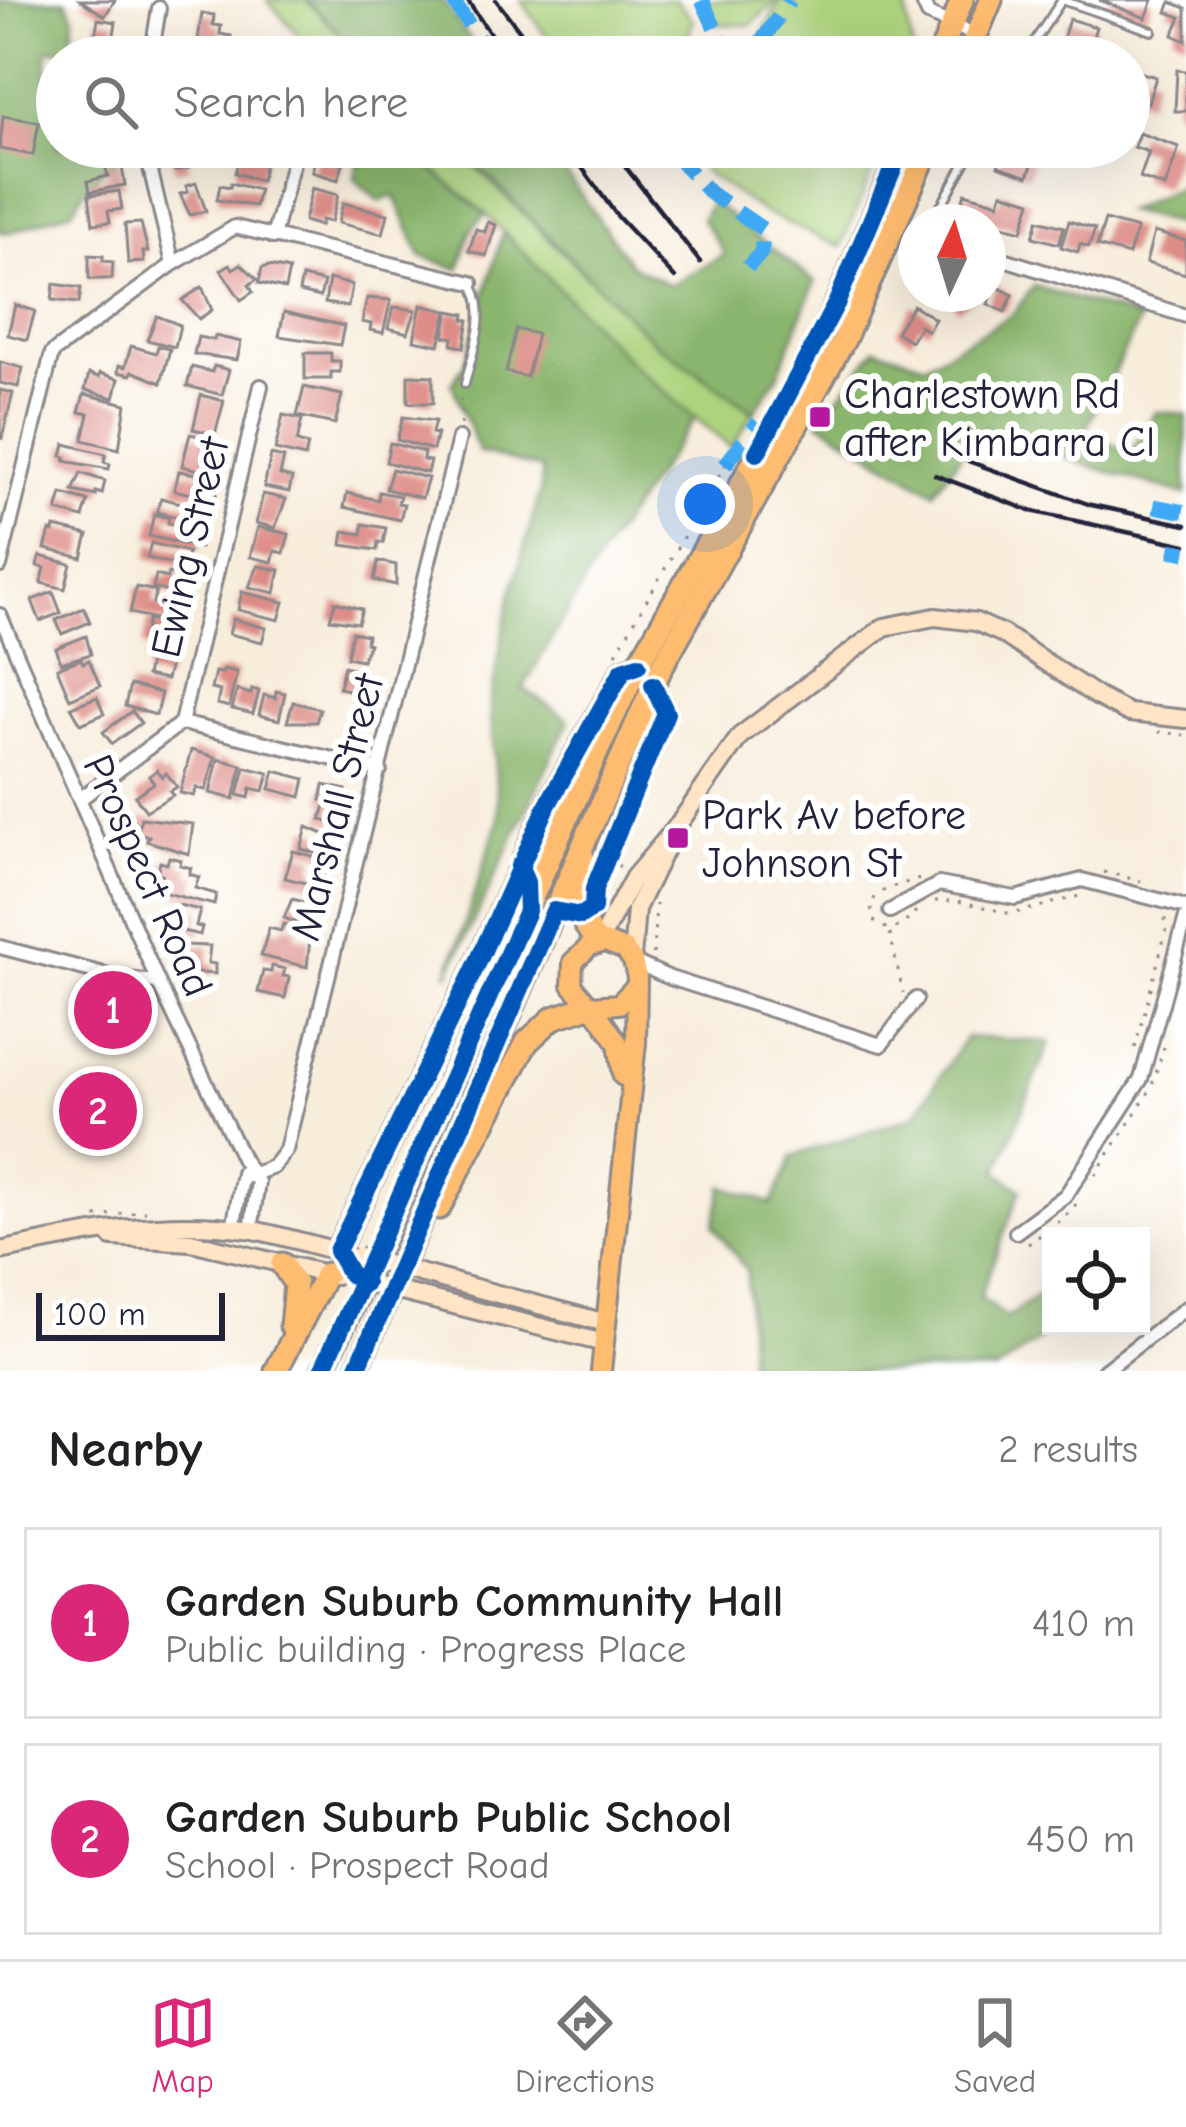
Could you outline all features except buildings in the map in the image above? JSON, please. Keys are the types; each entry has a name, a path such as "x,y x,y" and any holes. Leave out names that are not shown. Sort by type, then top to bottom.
{"highway":[{"path":"948,36 962,0"},
{"path":"976,35 991,0"},
{"path":"322,1371 638,664 790,398 898,168"},
{"path":"913,204 923,168"},
{"path":"356,1371 661,668 898,243"},
{"path":"288,1344 347,1270 519,866 586,729 623,670 638,664"},
{"path":"581,850 586,869 579,907 598,942"},
{"path":"356,1371 515,1059 546,1022 592,1006"},
{"path":"276,1371 288,1344 296,1300 293,1276 282,1264"}],"main road":[{"path":"625,1117 620,1048 592,1006 574,991 571,968 581,951 598,942 634,877 678,825 740,736 884,627 907,620 958,619 990,627 1119,708 1142,716 1186,719"},
{"path":"601,1371 636,1043 636,909 678,825"},
{"path":"598,942 615,944 639,962"},
{"path":"592,1006 619,1004 636,985"},
{"path":"0,1251 141,1225 242,1229 414,1295 605,1333"},
{"path":"233,1251 242,1229"},
{"path":"69,1236 168,1239 282,1264 423,1274 605,1333"}],"street":[{"path":"922,0 928,14 976,35"},
{"path":"154,36 159,8"},
{"path":"150,168 172,264"},
{"path":"273,236 292,168"},
{"path":"898,212 903,168"},
{"path":"0,566 52,353 172,264 235,227 472,283"},
{"path":"838,302 863,270 880,231 898,229"},
{"path":"1006,260 1186,316"},
{"name":"Ewing Street","path":"181,723 261,386"},
{"name":"Marshall Street","path":"248,1177 272,1167 286,1150 459,438"},
{"name":"Prospect Road","path":"0,615 158,982 248,1177"},
{"path":"80,799 181,723 380,770"},
{"path":"890,910 939,884 1015,898 1082,880 1186,907"},
{"path":"1016,1232 1066,1195 1141,1079 1186,917"},
{"path":"0,947 123,979 158,982"},
{"path":"639,962 676,980 881,1045 914,1001"},
{"path":"636,985 676,980"},
{"path":"242,1229 260,1192 248,1177"},
{"path":"1104,1371 1186,1308"}],"lane":[{"path":"1038,36 1062,0 1152,31"},
{"path":"942,204 962,168"},
{"path":"465,384 481,318 481,300 472,283"},
{"path":"519,866 526,881 527,911"}],"path":[{"path":"459,438 460,395 465,384"},
{"path":"1148,730 1186,735"},
{"path":"596,884 615,838"},
{"path":"607,859 631,873"},
{"path":"1089,868 1140,881"},
{"path":"920,907 902,927 890,929 875,922 870,908 885,889 927,876"},
{"path":"928,902 958,901 1012,914 1085,894"},
{"path":"639,962 657,896"},
{"path":"1135,1051 1168,924 1162,915 1146,910"},
{"path":"890,929 902,993 914,1001"}],"green space":[{"path":"0,0 66,0 74,16 72,36 36,36 36,168 106,168 72,210 0,232"},
{"path":"267,0 305,0 342,36 300,36"},
{"path":"306,0 442,0 468,36 343,36"},
{"path":"521,0 676,0 693,20 688,36 546,36"},
{"path":"704,0 777,0 751,25 712,24"},
{"path":"780,0 908,0 910,36 762,36"},
{"path":"357,168 430,168 486,214 471,230 459,269 421,256 395,196 379,201 355,179"},
{"path":"430,168 476,168 654,342 754,412 731,448 633,365 486,214"},
{"path":"480,168 562,168 631,265 670,285 725,254 702,220 711,201 815,282 777,377 754,412 654,342"},
{"path":"703,168 873,168 841,247 761,211"},
{"path":"1186,184 1186,226 1126,211"},
{"path":"503,232 633,365 695,418 603,551 523,688 569,720 448,975 499,819 490,704 509,602 541,489 542,469 479,452 452,384 466,361"},
{"path":"1034,286 1140,319 1085,431 1130,453 1156,412 1186,414 1186,495 981,427 934,492 820,422 876,348 925,364 1012,315"},
{"path":"966,1037 1050,1042 997,1172 1021,1189 980,1297 1007,1318 1042,1293 1042,1335 1046,1335 996,1371 749,1371 747,1271 714,1226 723,1186 772,1204 793,1156 914,1116"}],"railway":[{"path":"467,0 492,36"},
{"path":"496,0 524,36"},
{"path":"582,168 618,217 675,278"},
{"path":"626,168 700,262"},
{"path":"951,455 1091,505 1186,525"},
{"path":"935,475 1031,511 1186,545"}],"marked path":[{"path":"452,0 477,36"},
{"path":"702,0 719,36"},
{"path":"765,36 790,0"},
{"path":"687,168 710,193 764,230 761,253 742,273"},
{"path":"725,465 758,422"},
{"path":"1154,506 1186,512"},
{"path":"1170,550 1186,553"}],"cycle path":[{"path":"757,453 837,302 893,168"},
{"path":"365,1283 350,1274 337,1251 477,964 548,804 623,670 638,665"},
{"path":"356,1371 554,911 581,916 593,908 594,889 666,713 653,685"},
{"path":"322,1371 527,911 526,882 519,866"}],"place":[{"name":"Charlestown Rd after Kimbarra Cl","path":"820,417"},
{"name":"Park Av before Johnson St","path":"678,838"},
{"name":"Garden Suburb Community Hall","path":"113,1010"},
{"name":"Garden Suburb Public School","path":"98,1111"}]}
